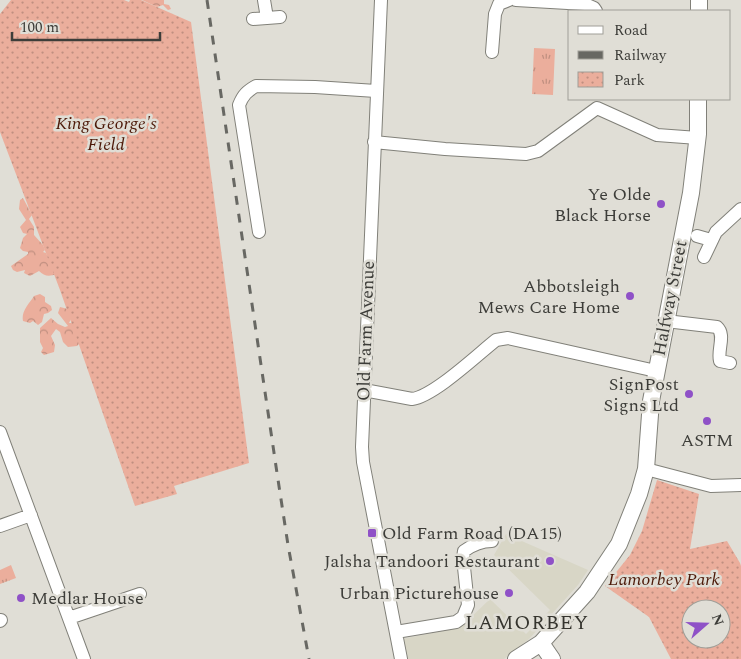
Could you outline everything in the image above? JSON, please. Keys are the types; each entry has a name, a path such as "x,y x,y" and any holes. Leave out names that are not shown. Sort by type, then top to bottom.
{"main road":[{"name":"Halfway Street","path":"516,659 541,643 587,592 624,533 639,494 646,468 649,421 656,371 691,194 698,138 698,100"},
{"path":"541,643 552,659"}],"street":[{"path":"264,0 267,18"},
{"name":"Old Farm Avenue","path":"380,0 362,447 363,462 400,659"},
{"path":"492,52 495,14 500,4 509,0"},
{"path":"516,0 585,4 595,10"},
{"path":"252,19 280,17"},
{"path":"258,232 239,105 242,97 248,90 256,86 376,91"},
{"path":"374,142 526,154 538,151 597,103 657,135 698,138"},
{"path":"704,257 716,232 741,209"},
{"path":"698,236 711,240"},
{"path":"666,321 717,327 722,334 720,361 730,363"},
{"path":"364,390 412,399 419,398 501,338 656,371"},
{"path":"0,432 84,659"},
{"path":"646,468 711,486 741,485"},
{"path":"0,526 31,515"},
{"path":"396,632 456,622 463,617 468,605 463,558 464,551 469,547 486,541 492,541"},
{"path":"69,618 140,594"}],"shaded area":[{"path":"506,534 588,570 578,585 529,639 504,659 401,659 397,640 458,628 490,599 526,634 550,610 494,555"}],"green space":[{"name":"King George's Field","path":"11,0 124,0 129,2 130,0 141,0 191,22 249,463 174,486 177,494 135,506 60,290 0,132 0,14"},
{"path":"142,0 164,0 164,4 169,5 171,9 168,10 163,5 157,7"},
{"path":"534,48 555,49 553,95 532,94"},
{"path":"23,198 32,215 29,219 34,227 34,235 43,245 45,250 43,252 46,253 56,274 51,276 47,276 39,271 30,276 24,273 25,270 17,272 11,266 28,254 28,252 20,248 23,238 27,234 23,233 20,227 26,220 19,209 20,200"},
{"path":"40,294 45,297 45,302 51,306 52,310 44,314 42,322 38,325 33,321 30,323 23,321 23,314 26,308 34,296"},
{"path":"60,307 68,309 71,319 69,323 74,323 81,342 77,346 68,347 63,342 60,332 56,329 51,336 55,345 54,352 44,355 41,352 43,348 40,342 40,328 51,318 58,324 65,327 68,326 58,313"},
{"name":"Lamorbey Park","path":"657,480 699,494 690,549 727,541 741,566 741,659 671,659 649,617 605,586 630,555 642,531"},
{"path":"11,565 16,578 0,584 0,570"}],"railway":[{"path":"207,0 288,545 309,659"}],"place":[{"name":"Ye Olde Black Horse","path":"661,204"},
{"name":"Abbotsleigh Mews Care Home","path":"630,296"},
{"name":"SignPost Signs Ltd","path":"689,394"},
{"name":"ASTM","path":"707,421"},
{"name":"Old Farm Road (DA15)","path":"372,533"},
{"name":"Jalsha Tandoori Restaurant","path":"550,561"},
{"name":"Urban Picturehouse","path":"509,593"},
{"name":"Medlar House","path":"21,598"}],"district":[{"name":"LAMORBEY","path":"527,623"}]}
